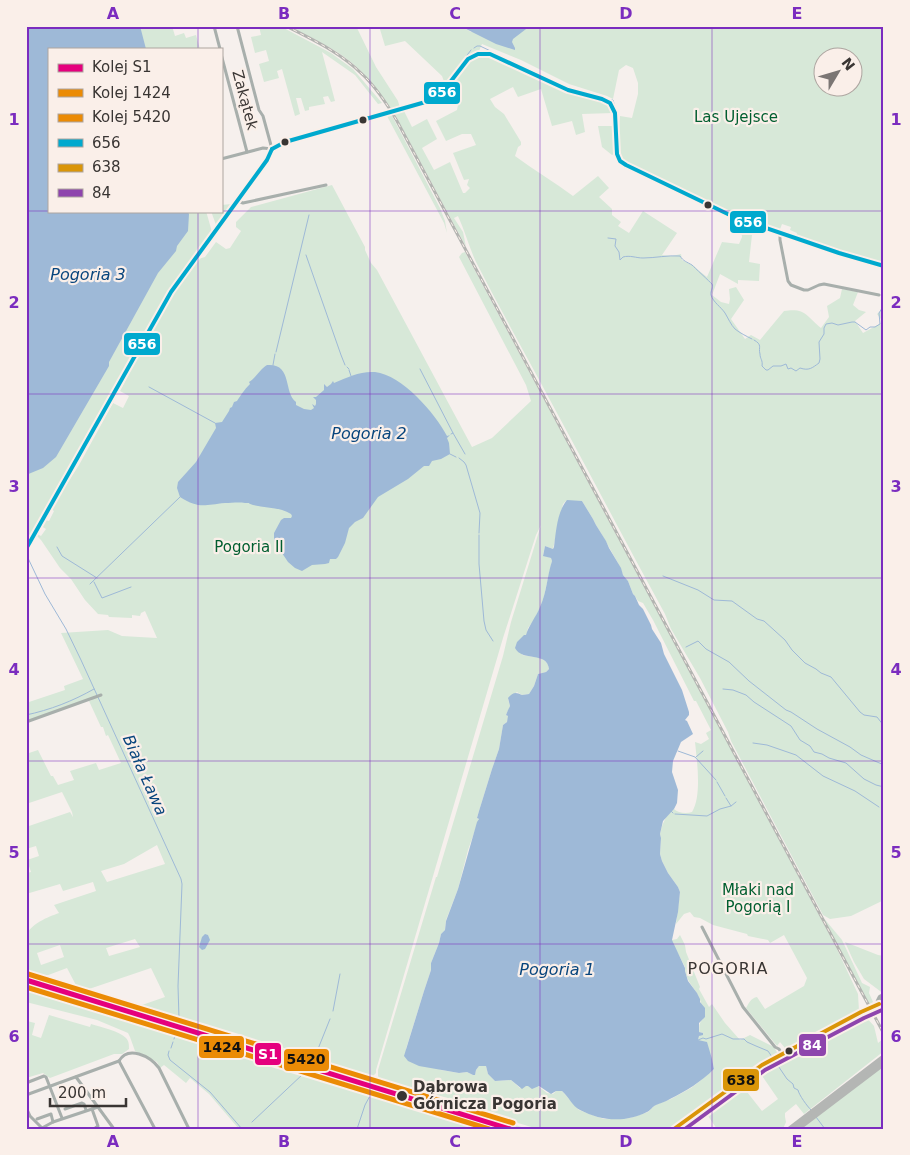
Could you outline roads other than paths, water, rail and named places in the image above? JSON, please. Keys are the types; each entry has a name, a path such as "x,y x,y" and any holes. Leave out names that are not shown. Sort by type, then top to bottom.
{"highway":[{"path":"797,1129 816,1111 884,1057"},
{"path":"816,1111 884,1063"},
{"path":"790,1129 810,1116"}],"main road":[{"path":"882,1007 878,999 884,995"}],"street":[{"path":"214,26 220,48"},
{"path":"26,549 171,292 267,160 272,149 259,110 237,26"},
{"path":"222,159 264,148 272,149 285,142 429,101 441,94 470,57 486,53 492,54 568,90 604,100 611,105 615,113 617,156 627,166 734,217 839,253 884,266"},
{"name":"Zakątek","path":"222,58 247,152"},
{"path":"237,201 244,203 326,185"},
{"path":"780,233 788,281 791,285 806,290 824,284 879,295"},
{"path":"26,722 101,695"},
{"path":"702,927 744,1009 782,1054"},
{"path":"26,973 56,983 66,989 81,991 123,1003"},
{"path":"674,1129 753,1071 865,1010 882,1007"},
{"path":"26,1095 118,1061 122,1056 130,1052 139,1054 154,1062 160,1070 188,1129"},
{"path":"118,1061 155,1129"},
{"path":"26,1083 46,1076 62,1118"},
{"path":"76,1077 114,1129"},
{"path":"65,1109 82,1103 86,1110"},
{"path":"26,1107 30,1116 42,1128 62,1118 98,1106"},
{"path":"92,1109 98,1126 94,1129"},
{"path":"38,1119 50,1114 54,1122"}],"water":[{"name":"Pogoria 3","path":"26,26 140,26 146,48 48,48 48,212 188,212 188,231 177,246 176,251 158,273 109,362 109,366 56,457 43,468 26,475"},
{"path":"460,26 530,26 513,39 512,42 515,50 496,44"},
{"name":"Pogoria 2","path":"267,365 275,366 284,373 296,405 311,410 314,408 312,404 315,406 316,404 316,400 313,397 316,397 324,390 324,384 327,387 333,381 334,383 364,372 375,372 385,375 396,380 417,396 447,436 450,435 447,438 450,454 432,461 429,466 424,466 408,479 378,497 363,518 349,528 345,543 336,559 330,559 329,563 325,564 312,565 302,571 288,562 274,541 274,533 281,520 291,518 291,514 282,510 248,503 197,505 180,497 177,488 178,482 196,462 216,428 215,423 222,422 234,402 237,401 250,384 249,382"},
{"name":"Pogoria 1","path":"567,500 582,501 628,581 633,594 661,643 664,654 682,690 689,712 685,720 693,734 681,742 673,761 672,772 678,790 677,803 663,821 660,834 660,854 668,873 680,892 672,940 685,968 688,981 705,1008 705,1017 699,1023 699,1032 703,1033 703,1035 699,1036 698,1040 707,1042 714,1069 682,1093 656,1105 639,1116 622,1119 588,1114 575,1106 562,1091 556,1091 551,1094 539,1086 532,1089 526,1086 522,1089 511,1080 495,1081 488,1074 486,1066 479,1066 475,1075 473,1075 467,1072 459,1073 419,1066 408,1061 404,1056 431,970 431,963 441,934 445,930 446,921 458,889 479,819 477,818 499,749 503,725 507,722 508,716 506,715 510,706 508,698 515,693 529,694 538,674 549,669 544,660 523,655 515,648 517,642 526,635 546,590 552,561 551,558 543,556 545,546 553,549 554,547 559,516"},
{"path":"205,934 208,935 210,940 205,949 202,950 199,947"}],"waterway":[{"path":"474,48 480,46 565,86 613,100 617,114"},
{"path":"455,71 471,50"},
{"path":"446,84 452,75"},
{"path":"276,352 309,215"},
{"path":"608,238 616,239 615,246 619,252 620,260 626,256 643,258 680,256 712,284 712,298 734,327 752,339"},
{"path":"306,255 345,365"},
{"path":"754,340 759,345 762,366 766,370 773,366 786,364 788,369 791,368 796,371 800,368 810,368 819,363 819,342 824,334 826,324 838,325 855,322 866,330 880,324 879,313 884,305"},
{"path":"273,365 275,354"},
{"path":"420,369 453,433 451,434"},
{"path":"349,370 351,376"},
{"path":"149,387 215,423"},
{"path":"453,433 465,454"},
{"path":"450,454 456,457"},
{"path":"459,458 466,465 480,513 479,533"},
{"path":"90,584 180,497"},
{"path":"479,535 479,564 484,621 486,630 493,641"},
{"path":"57,547 62,556 97,578"},
{"name":"Biała Ława","path":"27,556 45,594 66,629 81,660 181,879 179,1018"},
{"path":"663,576 698,590 714,600 732,601 757,619 764,621 785,640 805,663 831,677 860,712 864,715 877,717 884,726"},
{"path":"94,582 102,598 131,587"},
{"path":"686,647 698,641 706,649 729,662 749,681 786,710 861,755 884,765"},
{"path":"26,715 61,705 94,689"},
{"path":"723,689 733,690 746,695 791,726 800,740 810,746 814,752 846,763 864,779 884,787"},
{"path":"753,743 767,745 796,755 823,776 855,791 879,807"},
{"path":"678,751 695,757 716,780"},
{"path":"696,757 703,751"},
{"path":"717,782 725,796"},
{"path":"726,798 731,806 736,802"},
{"path":"675,814 707,816 731,806"},
{"path":"333,1011 340,974"},
{"path":"118,1014 128,1022 173,1034"},
{"path":"314,1059 330,1019"},
{"name":"Biała Ława","path":"174,1039 179,1022"},
{"path":"177,1033 350,1086"},
{"name":"POGORIA","path":"698,1040 722,1034 733,1039 744,1039 768,1051 811,1110"},
{"name":"Biała Ława","path":"171,1048 173,1042"},
{"name":"Biała Ława","path":"169,1051 170,1060 210,1092 242,1129"},
{"path":"252,1122 303,1074"},
{"path":"357,1129 371,1094"},
{"name":"POGORIA","path":"816,1117 825,1129"}],"railway":[{"path":"286,26 326,47 354,66 377,90 397,121 884,1034"}],"rail line":[{"name":"5420","path":"28,974 513,1123"},
{"name":"S1","path":"26,980 510,1129"},
{"name":"1424","path":"26,987 489,1129"}],"place":[{"name":"Dąbrowa Górnicza Pogoria","path":"402,1096"}],"district":[{"name":"POGORIA","path":"728,968"}],"park label":[{"name":"Las Ujejsce","path":"736,117"},
{"name":"Pogoria II","path":"249,547"},
{"name":"Młaki nad Pogorią I","path":"758,898"}]}
